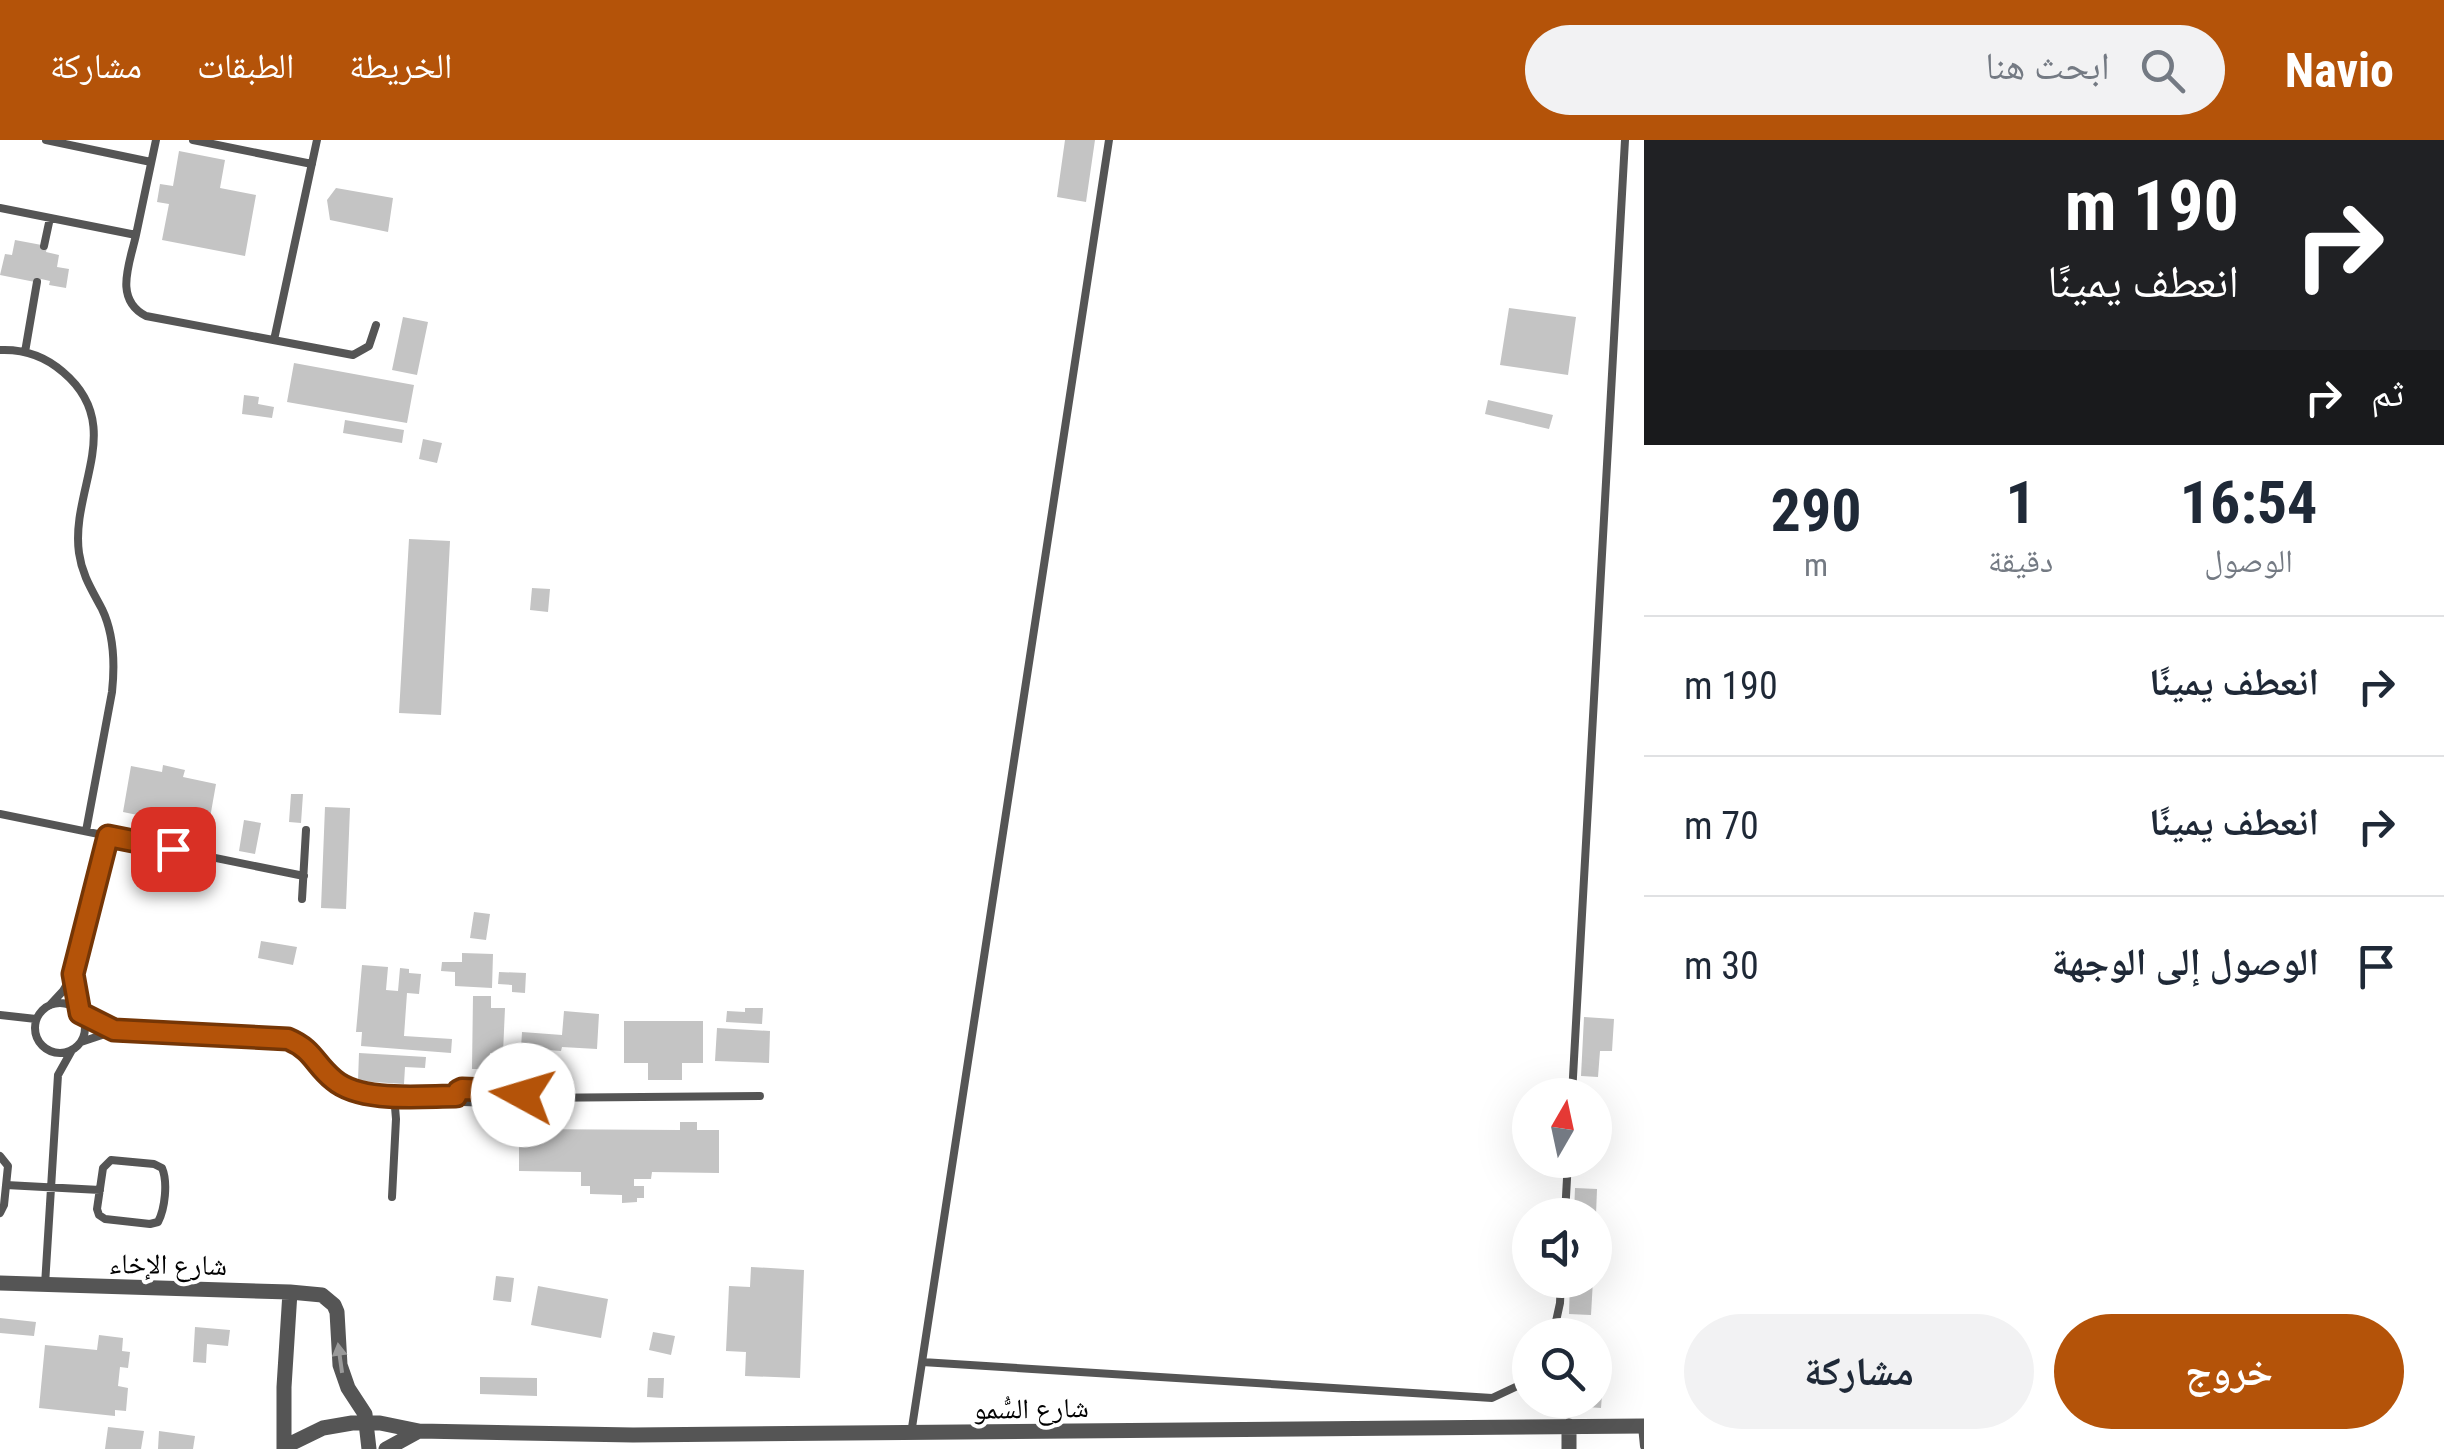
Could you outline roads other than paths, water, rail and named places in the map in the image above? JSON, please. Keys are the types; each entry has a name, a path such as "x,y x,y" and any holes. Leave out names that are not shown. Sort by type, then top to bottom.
{"street":[{"name":"شارع الإخاء","path":"0,1283 322,1296 337,1312 340,1365 366,1423"},
{"path":"284,1448 290,1292"},
{"path":"366,1423 369,1449"},
{"name":"شارع السُّمو","path":"284,1448 323,1428 366,1423 393,1424 419,1431 633,1442 911,1434 932,1442 1643,1426"},
{"path":"1569,1426 1569,1449"},
{"name":"شارع السُّمو","path":"386,1449 419,1431"}],"lane":[{"path":"46,140 151,162"},
{"path":"156,140 126,284 127,298 134,310 146,316 353,354 369,346 376,325"},
{"path":"193,140 312,164"},
{"path":"274,340 317,140"},
{"path":"911,1434 1108,140"},
{"path":"1573,1078 1625,140"},
{"path":"0,208 136,235"},
{"path":"44,246 50,218"},
{"path":"24,352 37,282"},
{"path":"0,350 24,352 55,365 81,391 94,425 95,444 78,538 82,571 107,623 114,674 86,831"},
{"path":"0,814 304,876"},
{"path":"302,899 306,830"},
{"path":"58,1075 37,1039 34,1025 73,974 108,836"},
{"path":"73,974 85,1027 80,1042"},
{"path":"50,1005 66,1004 114,1030"},
{"path":"0,1015 36,1019"},
{"path":"45,1285 58,1075 80,1042 114,1030 288,1039 306,1048 327,1074 344,1087 389,1096 456,1096 460,1102 517,1104 524,1098 760,1096"},
{"path":"46,1049 59,1053 72,1050"},
{"path":"389,1096 396,1119 392,1197"},
{"path":"0,1156 8,1166 0,1212"},
{"path":"111,1160 154,1164 164,1172 162,1215 154,1224 102,1218 97,1209 100,1190 103,1168 111,1160"},
{"path":"6,1185 100,1190"},
{"path":"922,1362 1492,1398 1512,1389"},
{"path":"1643,1426 1644,1446"}]}
